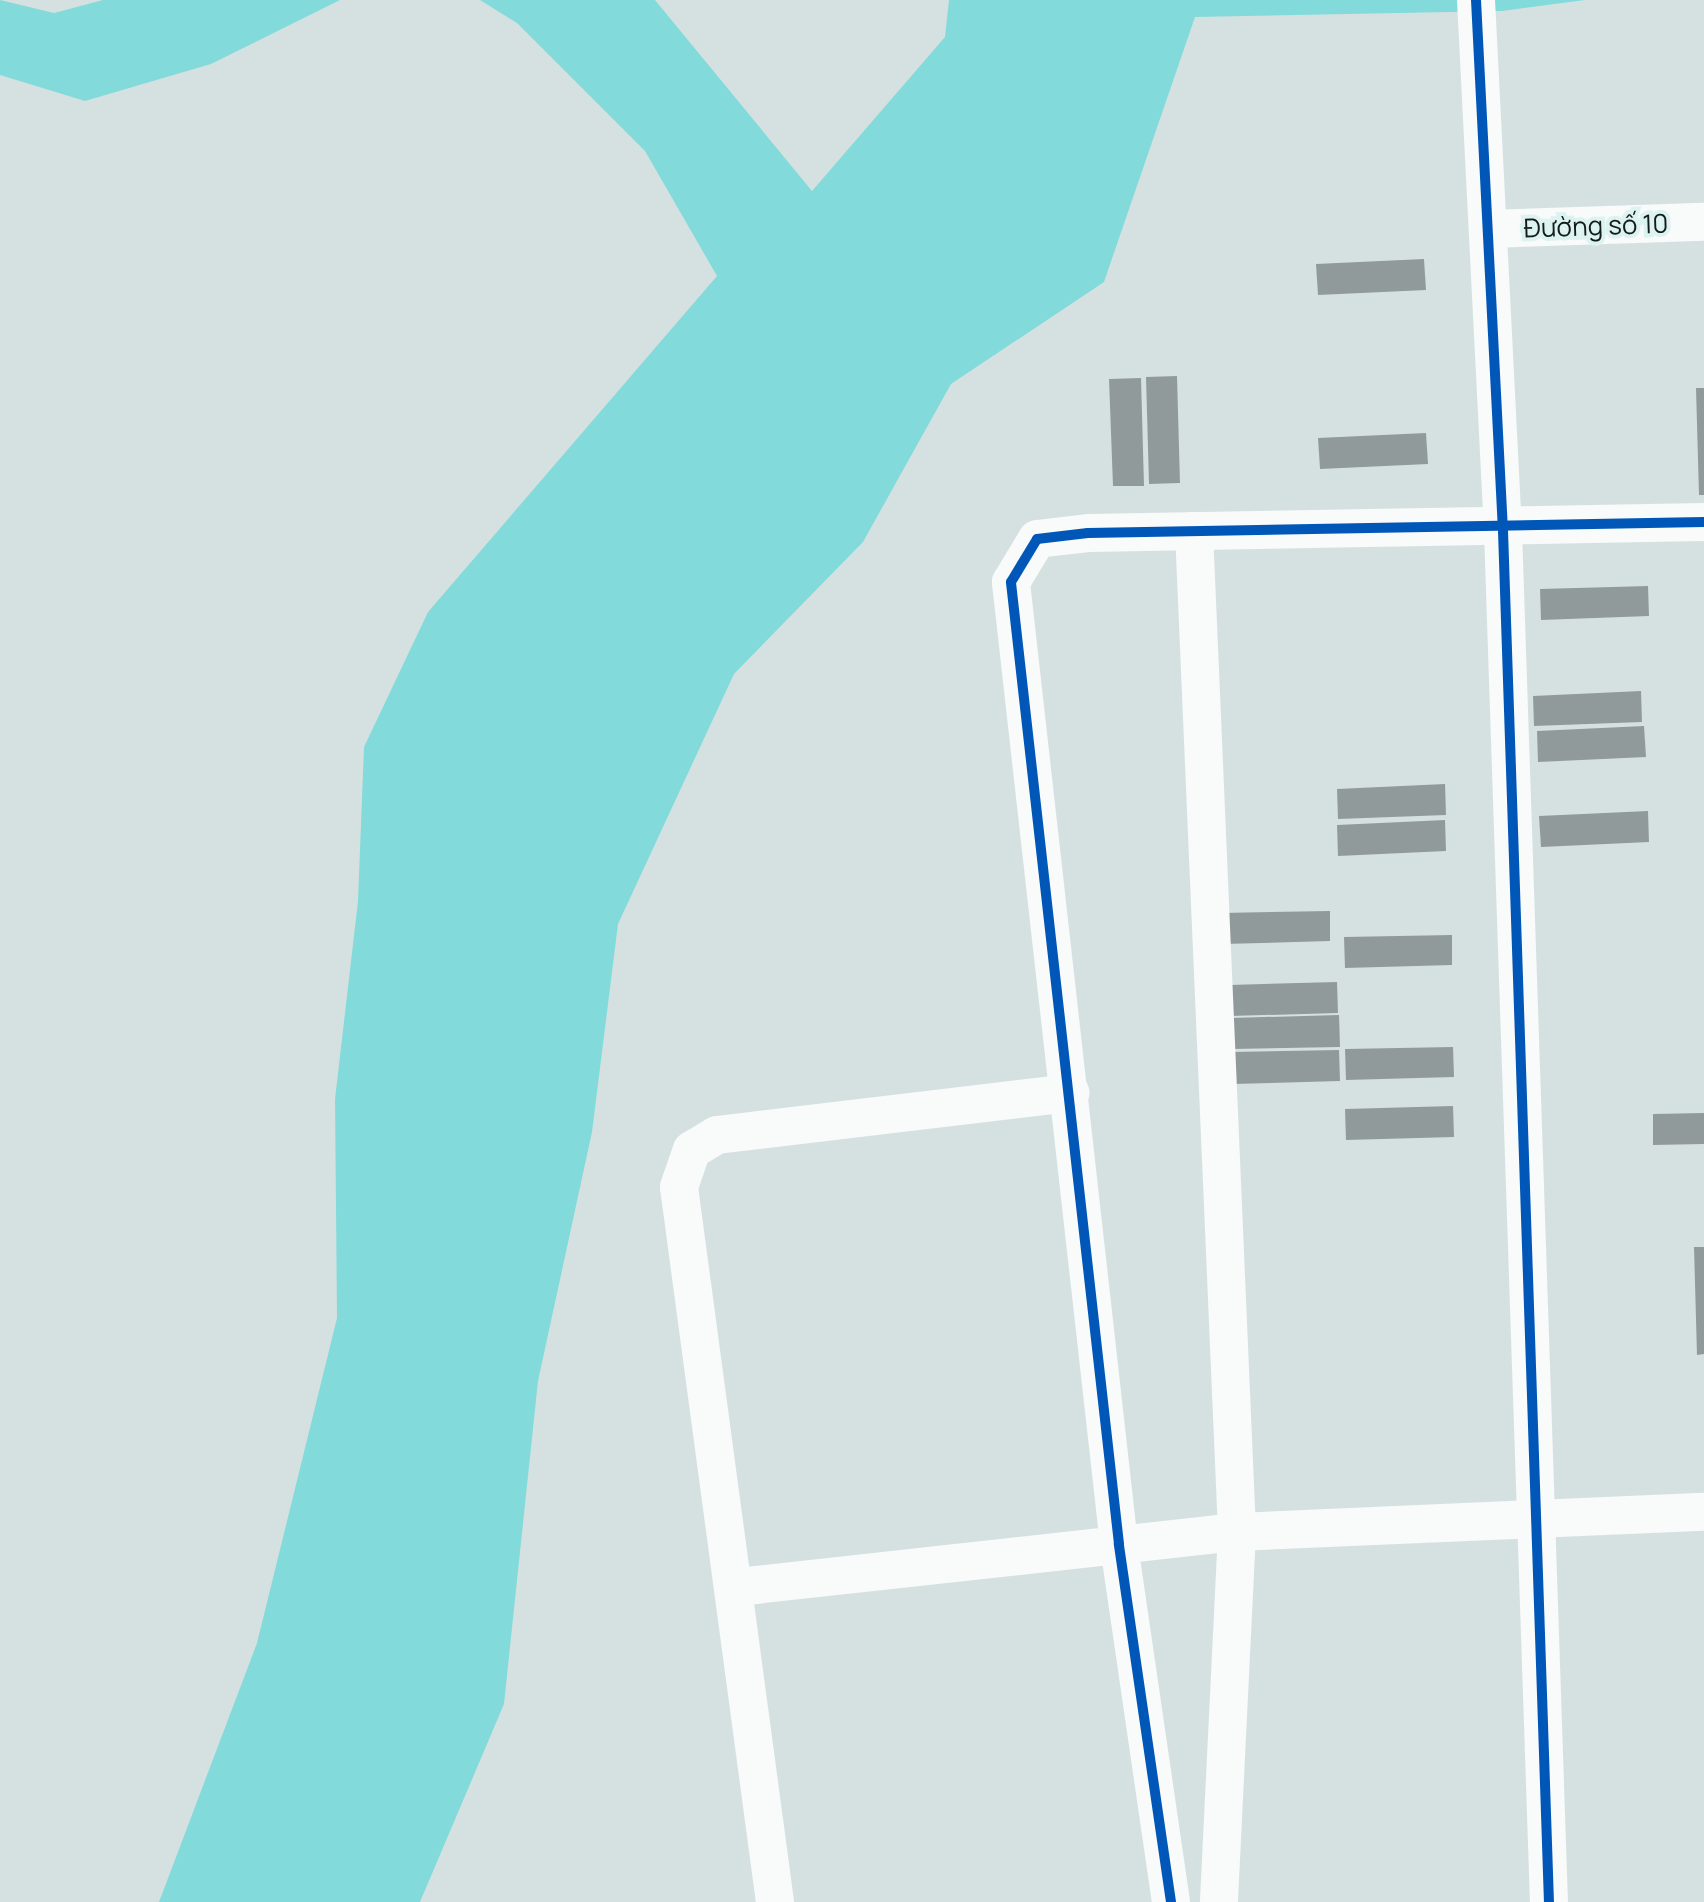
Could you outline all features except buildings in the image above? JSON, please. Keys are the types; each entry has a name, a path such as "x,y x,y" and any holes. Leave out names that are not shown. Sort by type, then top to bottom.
{"street":[{"path":"1477,14 1503,531 1549,1902"},
{"name":"Đường số 10","path":"1488,229 1704,222"},
{"path":"1171,1902 1119,1544 1071,1093 1011,582 1037,539 1194,531 1503,531 1704,522"},
{"path":"1194,531 1237,1532 1219,1902"},
{"path":"775,1902 737,1587 679,1187 692,1150 717,1135 1071,1093"},
{"path":"737,1587 1237,1532 1538,1514 1704,1512"}],"water":[{"path":"0,0 54,13 103,0 340,0 211,64 85,101 0,75"},
{"path":"480,0 655,0 812,191 945,37 949,0 1585,0 1502,11 1195,17 1104,282 951,384 863,542 734,674 618,924 592,1132 538,1381 504,1704 420,1902 159,1902 257,1643 337,1318 335,1099 358,901 364,747 428,612 717,276 645,151 517,23"}],"cycle path":[{"path":"1476,0 1503,531 1549,1902"},
{"path":"1171,1902 1119,1544 1011,582 1037,539 1088,533 1704,522"}]}
